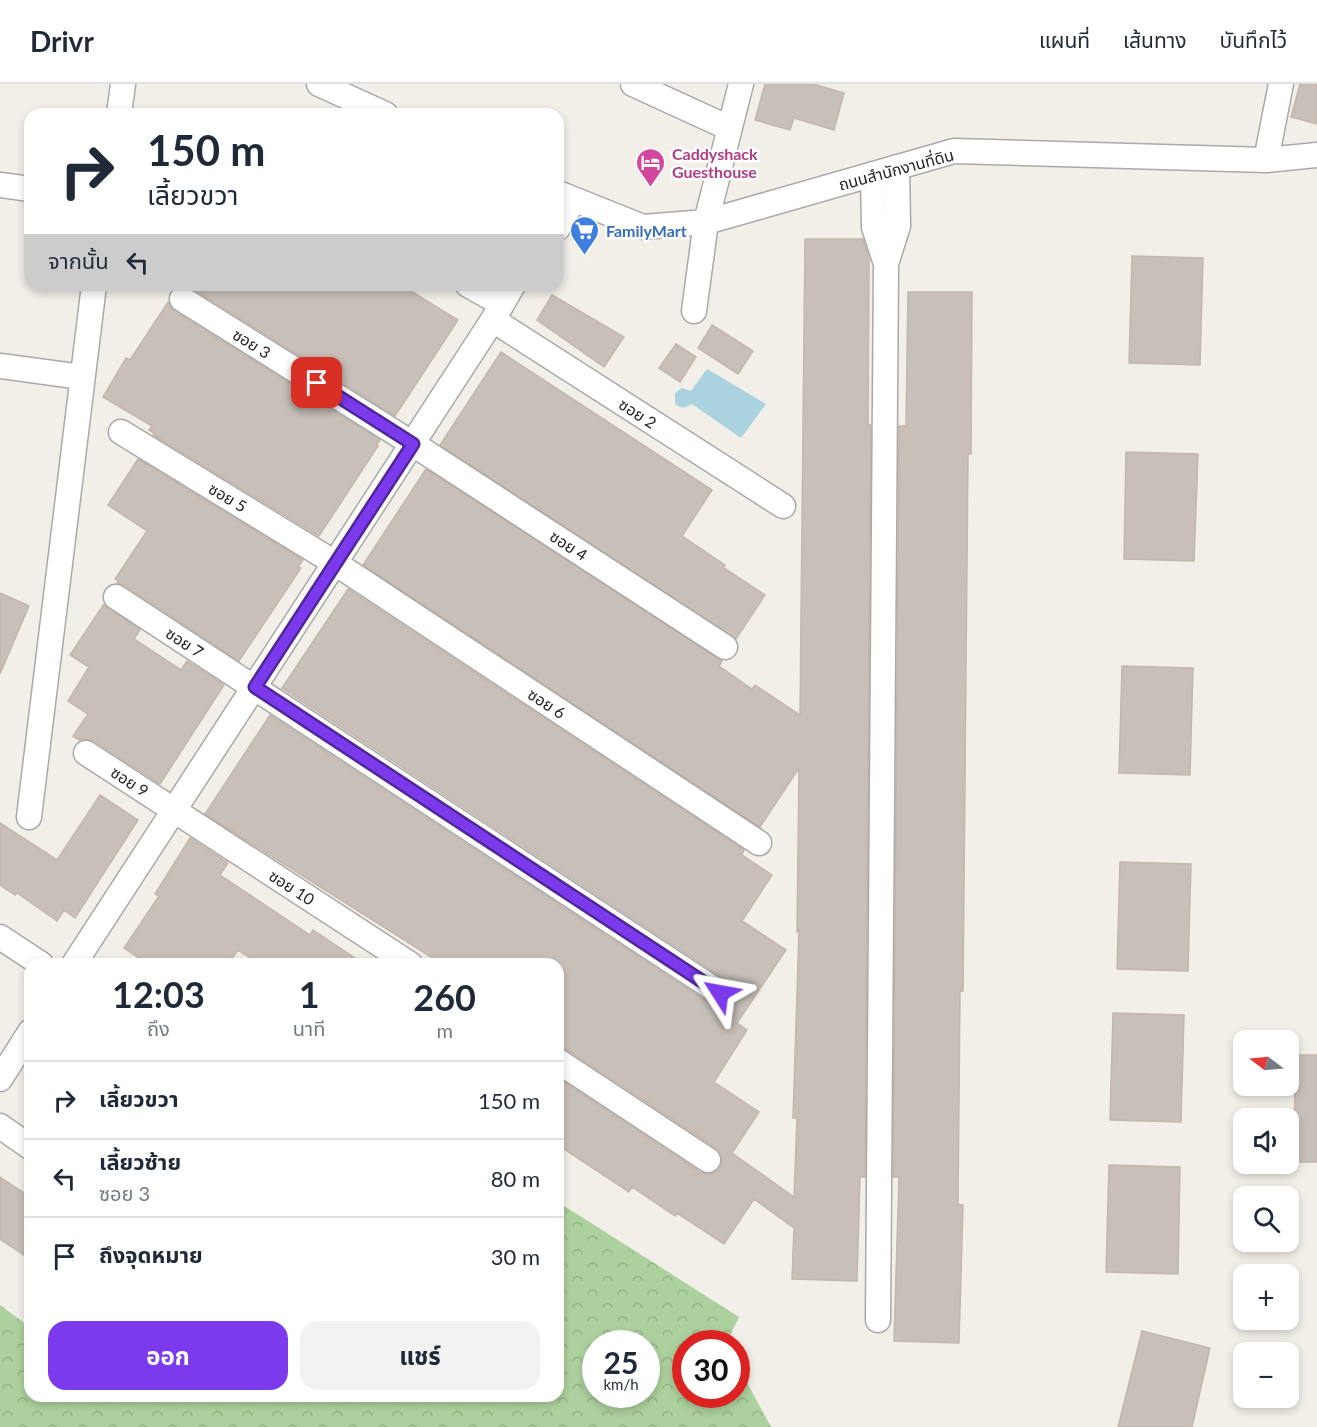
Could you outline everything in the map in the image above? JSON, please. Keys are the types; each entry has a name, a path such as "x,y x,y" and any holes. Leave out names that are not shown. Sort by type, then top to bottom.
{"street":[{"path":"120,108 123,84"},
{"path":"320,84 372,108"},
{"path":"633,84 729,128"},
{"path":"694,310 706,222 741,84"},
{"path":"1266,160 1281,84"},
{"name":"ถนนสำนักงานที่ดิน","path":"566,196 643,227 706,222 954,151 1266,160 1317,155"},
{"path":"878,1320 886,264 898,226 897,167"},
{"path":"873,174 874,227 886,264"},
{"path":"0,185 24,188"},
{"path":"28,817 93,291"},
{"name":"ซอย 2","path":"479,291 502,303 783,506"},
{"name":"ซอย 3","path":"182,299 413,444"},
{"path":"78,958 413,444 502,303"},
{"path":"0,366 82,377"},
{"name":"ซอย 5","path":"121,432 335,563"},
{"name":"ซอย 4","path":"413,444 725,647"},
{"name":"ซอย 6","path":"335,563 759,843"},
{"name":"ซอย 7","path":"116,597 720,993"},
{"name":"ซอย 9","path":"86,753 174,810"},
{"name":"ซอย 10","path":"174,810 401,958"},
{"path":"0,937 32,958"},
{"path":"0,1078 24,1041"},
{"path":"564,1065 708,1160"},
{"path":"0,1126 24,1143"}],"green space":[{"path":"564,1206 739,1317 733,1330 672,1330 672,1408 750,1408 750,1388 771,1427 0,1427 0,1305 24,1323 24,1402 564,1402"}],"water":[{"path":"707,369 766,404 741,438 692,404 680,407 675,404 675,393 682,388 691,391"}],"building":[{"path":"765,84 813,84 844,93 834,130 794,118 790,130 755,120"},
{"path":"1300,84 1317,84 1317,124 1291,117"},
{"path":"805,239 863,239 869,259 868,425 871,425 865,1177 860,1177 857,1281 792,1279 794,1228 754,1199 724,1244 677,1213 675,1216 632,1187 629,1192 564,1149 564,1082 700,1172 714,1173 720,1168 722,1161 721,1154 716,1148 564,1048 564,958 433,958 205,814 270,715 712,1005 726,1006 732,1000 733,987 728,981 282,688 348,589 744,850 742,855 772,875 742,921 786,950 737,1023 747,1030 714,1082 759,1112 732,1153 794,1197 797,1118 793,1118 799,930 797,932 799,768 760,827 363,565 426,469 722,661 719,666 752,689 755,685 800,715"},
{"path":"1132,256 1203,258 1200,365 1129,363"},
{"path":"196,291 411,291 458,320 395,416"},
{"path":"908,292 972,292 971,454 968,454 963,991 960,991 958,1204 963,1205 959,1343 894,1341 899,1177 893,1177 899,426 906,426"},
{"path":"552,295 624,337 604,367 537,320"},
{"path":"168,302 174,311 380,440 319,536 153,435 154,433 149,430 152,426 103,397 126,358 130,360"},
{"path":"712,325 753,351 738,374 698,348"},
{"path":"676,344 696,357 680,382 659,368"},
{"path":"501,352 712,490 682,536 765,595 736,639 440,445"},
{"path":"1126,452 1198,454 1194,561 1124,559"},
{"path":"138,459 303,560 298,567 301,568 239,661 124,585 117,583 115,579 147,531 108,505"},
{"path":"0,593 29,606 0,674"},
{"path":"104,604 140,630 134,639 181,670 187,661 224,685 160,784 94,741 79,740 73,736 88,714 68,701 89,667 70,655"},
{"path":"1122,666 1193,668 1190,775 1119,773"},
{"path":"100,795 138,820 75,918 64,910 57,921 17,893 15,895 0,885 0,823 57,860"},
{"path":"190,838 228,863 220,875 310,935 313,930 355,958 251,958 238,950 232,958 139,958 124,948 159,896 155,894"},
{"path":"1120,862 1191,864 1188,971 1117,969"},
{"path":"1113,1013 1184,1015 1181,1122 1110,1120"},
{"path":"1299,1055 1317,1055 1317,1162 1299,1162 1299,1108 1295,1108 1295,1096 1299,1096"},
{"path":"1109,1165 1180,1167 1178,1274 1106,1272"},
{"path":"0,1177 24,1193 24,1255 0,1239"},
{"path":"1142,1331 1210,1348 1192,1427 1118,1427"}],"place":[{"name":"Caddyshack Guesthouse","path":"651,188"},
{"name":"FamilyMart","path":"585,256"}],"route":[{"path":"317,383 413,444 255,687 720,993"}]}
